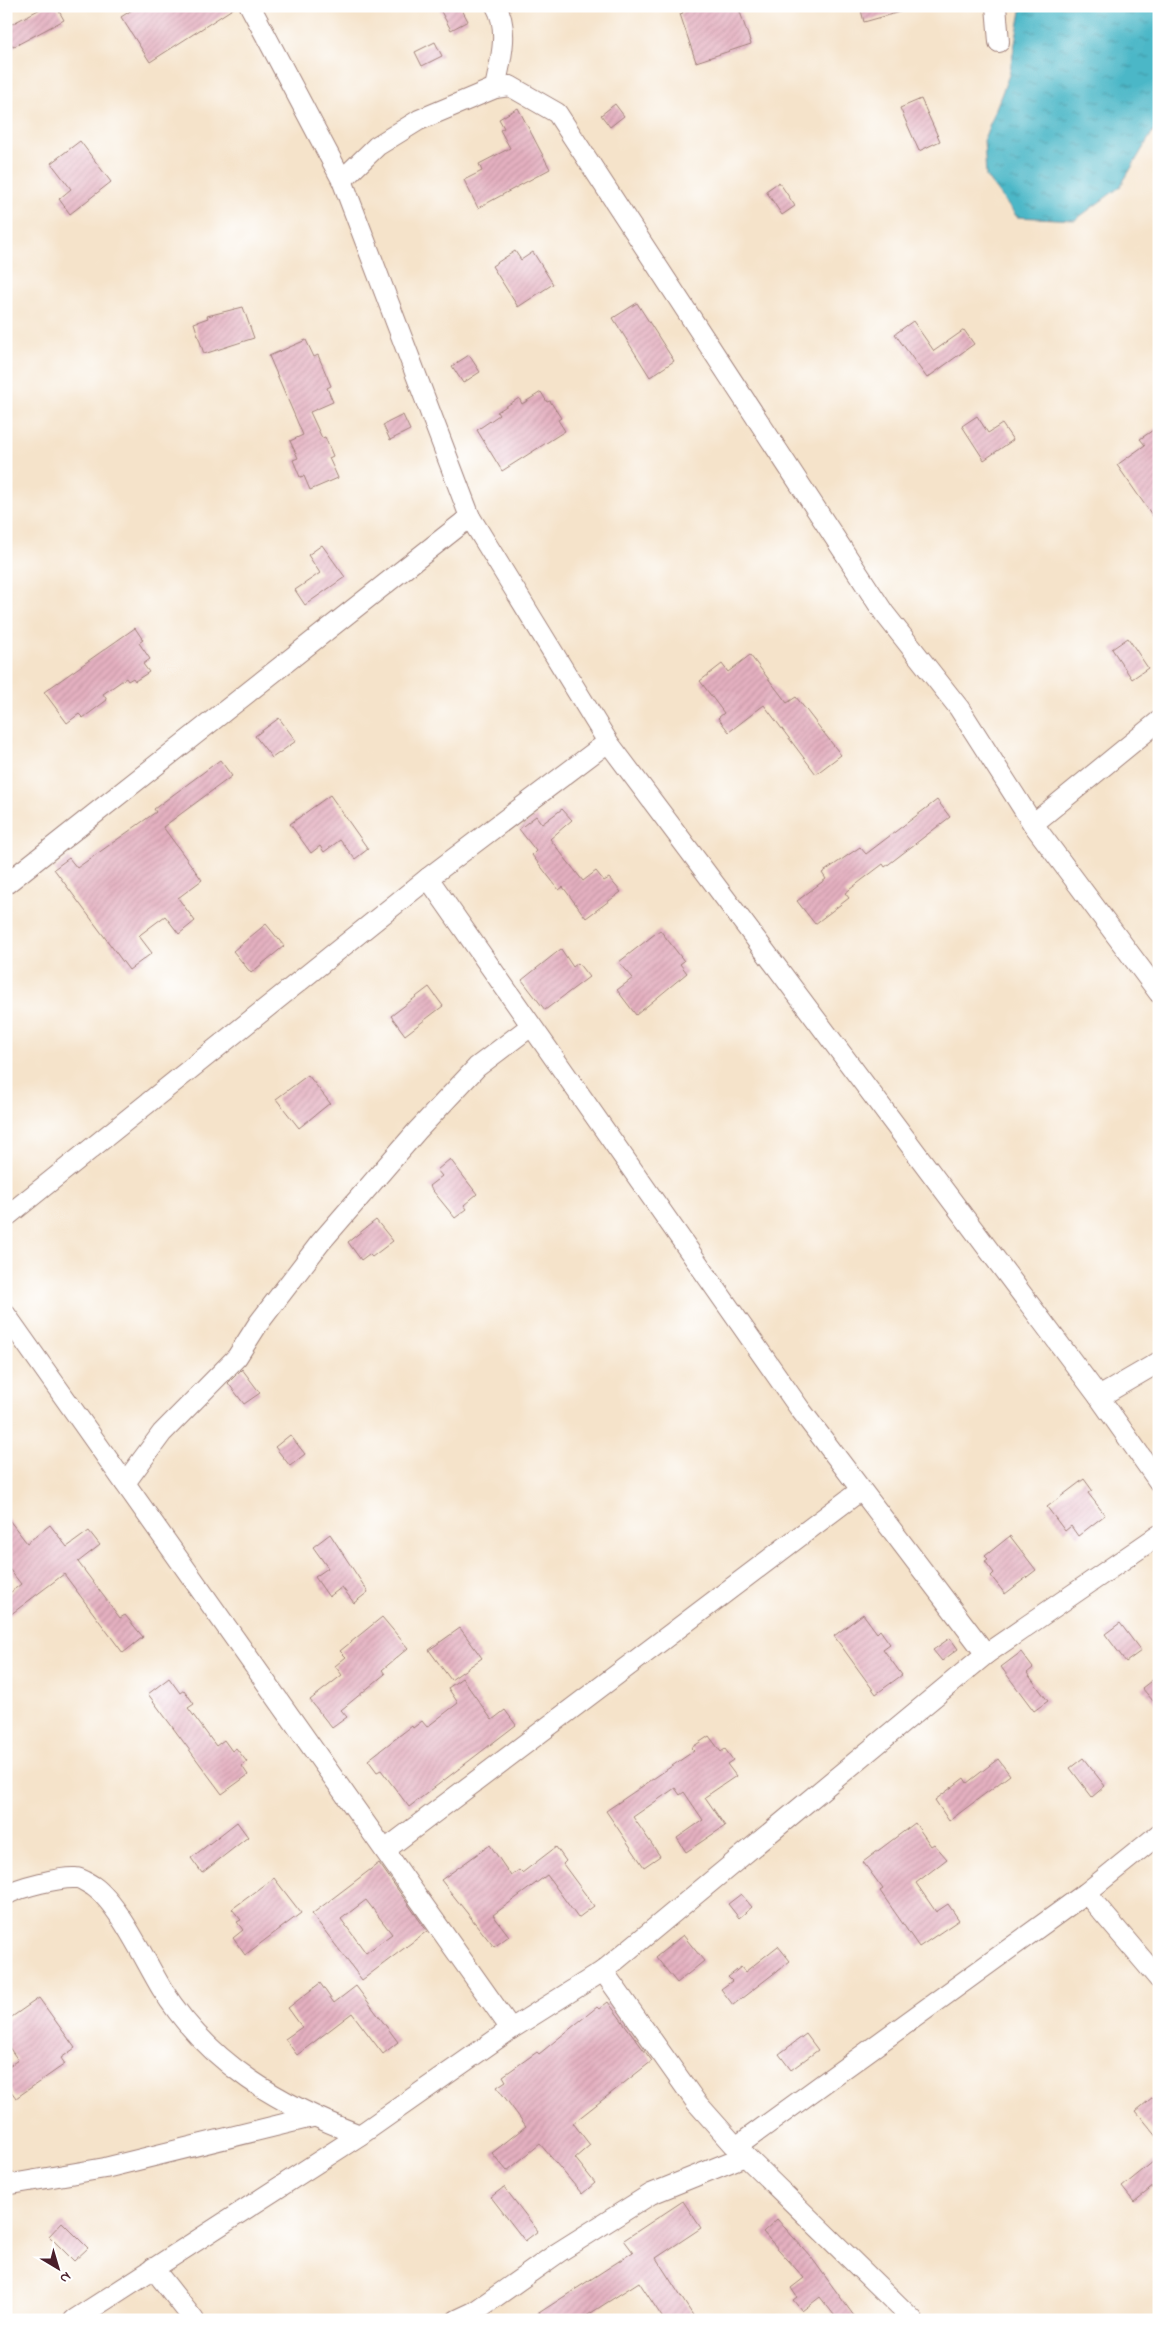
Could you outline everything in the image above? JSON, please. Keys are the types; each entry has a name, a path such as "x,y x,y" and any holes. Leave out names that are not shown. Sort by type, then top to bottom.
{"street":[{"path":"250,6 342,180 470,517 608,742 1099,1397 1159,1482"},
{"path":"495,88 503,41 499,12 496,6"},
{"path":"996,6 999,42"},
{"path":"342,180 377,146 419,120 495,88 510,86 557,113 884,613 959,708 1033,824 1159,993"},
{"path":"6,884 470,517"},
{"path":"1033,824 1159,721"},
{"path":"6,1217 428,878 608,742"},
{"path":"428,878 800,1409 986,1654"},
{"path":"125,1483 162,1433 237,1357 258,1324 320,1243 417,1131 477,1067 530,1026"},
{"path":"6,1315 512,2029"},
{"path":"1099,1397 1159,1362"},
{"path":"385,1850 861,1490"},
{"path":"74,2320 360,2135 512,2029 603,1971 986,1654 1159,1536"},
{"path":"457,2320 474,2312 559,2252 651,2194 740,2152 1086,1894 1159,1834"},
{"path":"6,1895 62,1879 78,1878 93,1886 112,1903 186,2024 226,2064 312,2117 360,2135"},
{"path":"1086,1894 1159,1979"},
{"path":"603,1971 696,2102 740,2152 913,2320"},
{"path":"6,2185 104,2168 312,2117"},
{"path":"154,2268 194,2320"}],"water":[{"path":"1022,6 1159,6 1159,121 1120,187 1075,220 1017,217 986,177 984,139 1009,75"}],"building":[{"path":"46,6 56,6 64,20 13,47 6,35 6,27"},
{"path":"138,6 237,6 150,62 121,17"},
{"path":"438,6 460,6 468,21 451,30"},
{"path":"680,6 738,6 751,44 696,62 680,14 683,13"},
{"path":"860,6 903,6 903,11 864,22"},
{"path":"435,42 442,56 422,66 415,52"},
{"path":"921,99 940,141 919,151 900,108"},
{"path":"615,104 624,116 610,127 601,115"},
{"path":"518,108 550,169 478,208 464,180 482,171 479,164 510,148 500,130 504,128 499,119"},
{"path":"80,141 111,182 70,214 59,199 71,189 51,163"},
{"path":"779,182 795,206 782,215 766,191"},
{"path":"515,251 521,260 533,252 553,284 518,307 492,266"},
{"path":"637,303 674,361 650,377 613,318"},
{"path":"243,307 254,338 204,354 194,323 208,318 207,316"},
{"path":"913,321 934,351 964,330 974,344 927,378 895,334"},
{"path":"306,340 314,357 318,355 331,386 327,388 333,402 310,412 322,438 325,437 333,456 329,458 338,478 310,490 304,476 300,477 293,460 298,458 290,441 303,435 269,356"},
{"path":"469,355 480,372 463,383 452,366"},
{"path":"541,392 547,402 550,401 561,418 558,420 565,431 502,471 477,430 499,415 497,412 519,398 522,404"},
{"path":"403,415 410,430 390,440 383,425"},
{"path":"977,416 988,433 1002,424 1013,440 984,460 962,426"},
{"path":"1159,426 1159,525 1117,465 1145,445 1140,439"},
{"path":"322,545 345,577 305,605 295,590 320,573 308,555"},
{"path":"135,628 143,640 139,643 150,659 143,664 149,672 135,681 133,678 128,681 126,678 103,694 107,700 83,718 79,714 67,723 44,692"},
{"path":"1128,638 1148,668 1132,679 1112,649"},
{"path":"750,655 787,703 796,697 841,755 816,774 764,705 729,732 718,718 724,713 700,681 722,664 728,672"},
{"path":"279,718 296,741 272,758 255,736"},
{"path":"220,760 232,776 163,827 202,880 178,898 195,921 179,934 165,916 139,936 152,953 129,970 54,869 69,858 77,868 156,812 154,809"},
{"path":"330,795 368,849 355,859 340,840 324,852 320,846 311,853 290,824"},
{"path":"937,800 950,817 885,867 883,864 845,893 849,898 815,924 797,901 826,879 822,873 860,847 866,854"},
{"path":"562,809 572,820 550,839 583,881 596,871 604,881 609,878 621,892 586,918 563,887 559,890 532,855 536,851 519,829 536,816 542,824"},
{"path":"266,924 284,946 251,973 233,951"},
{"path":"660,930 684,961 680,964 687,973 636,1015 617,990 633,978 619,962"},
{"path":"561,949 573,967 578,963 589,977 545,1010 522,980"},
{"path":"429,987 443,1006 405,1035 391,1016"},
{"path":"308,1075 330,1103 299,1128 276,1099"},
{"path":"450,1159 477,1194 464,1205 467,1209 455,1218 429,1186 442,1176 437,1170"},
{"path":"376,1220 393,1241 372,1257 369,1254 361,1260 348,1242"},
{"path":"242,1369 260,1393 244,1404 228,1383"},
{"path":"290,1435 305,1454 290,1466 275,1447"},
{"path":"1084,1479 1092,1490 1088,1493 1105,1515 1078,1536 1071,1526 1065,1531 1047,1507"},
{"path":"6,1516 27,1543 50,1525 67,1547 89,1531 100,1545 78,1562 120,1618 125,1615 143,1637 123,1653 64,1574 6,1618 6,1596 21,1584 6,1565"},
{"path":"330,1534 368,1592 354,1603 342,1587 329,1597 315,1577 328,1568 313,1547"},
{"path":"1010,1536 1036,1570 1005,1594 991,1576 994,1573 985,1561 988,1559 985,1556"},
{"path":"863,1614 877,1633 880,1630 890,1644 883,1649 902,1675 876,1694 834,1636"},
{"path":"382,1617 408,1648 382,1670 385,1674 341,1710 347,1717 332,1728 310,1700 342,1675 335,1666 346,1657 340,1651"},
{"path":"1120,1623 1141,1651 1126,1662 1105,1634"},
{"path":"460,1628 482,1658 451,1680 429,1650"},
{"path":"950,1638 958,1649 942,1661 933,1650"},
{"path":"1021,1652 1033,1668 1027,1673 1048,1701 1034,1711 1001,1667"},
{"path":"1159,1675 1159,1708 1142,1688"},
{"path":"169,1678 180,1693 184,1690 194,1704 188,1708 216,1746 224,1740 232,1751 236,1748 247,1762 242,1766 248,1775 222,1794 148,1694"},
{"path":"462,1678 492,1720 505,1710 516,1725 409,1807 381,1770 377,1772 368,1760 412,1726 413,1728 422,1721 427,1727 458,1703 448,1688"},
{"path":"709,1736 721,1752 725,1749 733,1760 727,1764 736,1776 705,1797 725,1826 686,1852 677,1838 703,1820 684,1792 680,1795 675,1788 633,1817 660,1856 644,1867 606,1811 694,1751 691,1748"},
{"path":"1083,1758 1105,1786 1092,1797 1070,1768"},
{"path":"998,1759 1010,1775 949,1821 935,1800 964,1778 967,1783"},
{"path":"237,1822 248,1837 202,1873 191,1858"},
{"path":"915,1823 931,1846 934,1844 947,1859 916,1883 936,1912 948,1904 959,1920 919,1947 880,1891 883,1889 863,1862"},
{"path":"490,1845 511,1876 519,1870 522,1873 556,1847 566,1861 563,1864 594,1906 578,1918 547,1875 493,1915 509,1936 494,1947 441,1880"},
{"path":"379,1863 427,1931 362,1980 312,1914","holes":["366,1900 392,1934 366,1953 341,1919"]},
{"path":"274,1878 301,1913 245,1955 233,1938 243,1930 237,1922 241,1920 232,1909"},
{"path":"741,1894 752,1907 739,1918 728,1904"},
{"path":"683,1935 704,1961 677,1983 656,1957"},
{"path":"778,1946 790,1961 733,2005 721,1989 732,1981 728,1977 741,1967 745,1972"},
{"path":"320,1983 334,2003 356,1986 398,2042 383,2054 352,2013 297,2055 285,2039 302,2027 288,2008"},
{"path":"39,1998 75,2048 61,2058 65,2064 16,2098 6,2084 6,2068 18,2060 6,2043 6,2021"},
{"path":"608,2002 652,2061 573,2123 590,2145 575,2158 595,2183 582,2194 540,2144 507,2171 492,2153 526,2126 497,2087 506,2081 503,2076 537,2052 539,2054 597,2007 599,2009"},
{"path":"806,2034 818,2050 791,2070 779,2054"},
{"path":"1159,2092 1159,2139 1136,2111"},
{"path":"1159,2157 1159,2182 1134,2202 1122,2187"},
{"path":"504,2187 538,2231 525,2241 491,2197"},
{"path":"683,2201 701,2228 656,2258 696,2320 664,2320 639,2282 580,2320 528,2320 633,2252 624,2240"},
{"path":"777,2219 811,2257 857,2320 838,2320 820,2297 802,2311 793,2300 797,2297 791,2288 804,2278 763,2232"},
{"path":"62,2222 88,2248 74,2261 49,2236"}]}
